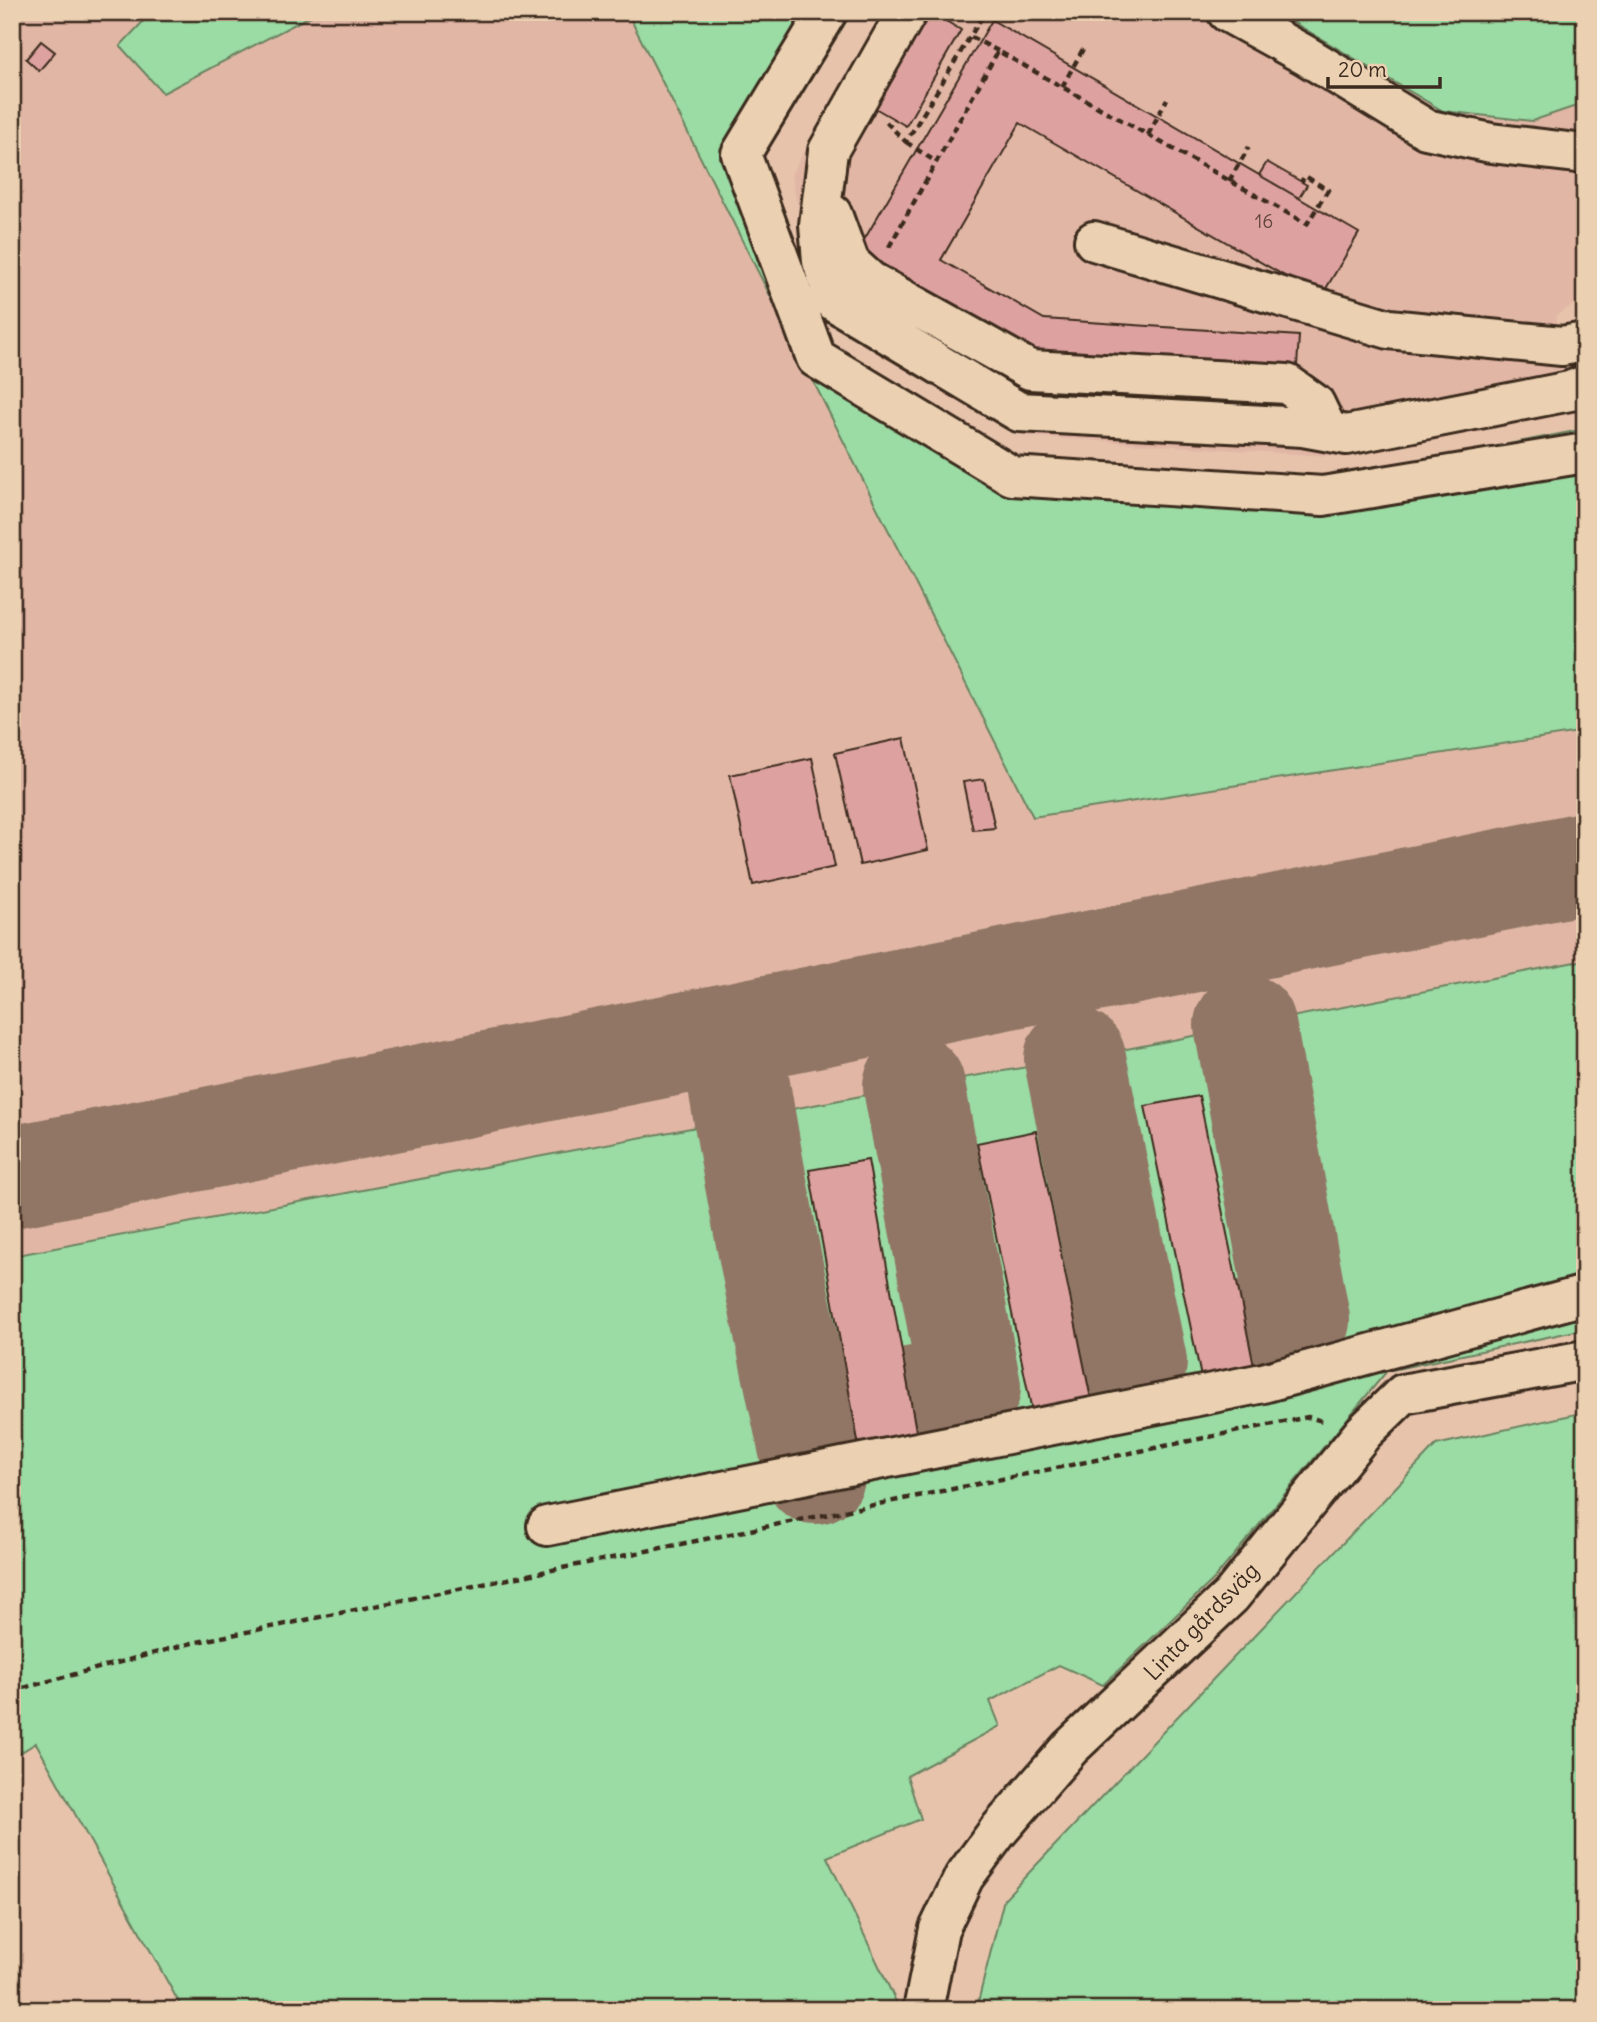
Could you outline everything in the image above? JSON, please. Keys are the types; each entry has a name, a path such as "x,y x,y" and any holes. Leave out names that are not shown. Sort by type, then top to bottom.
{"street":[{"path":"827,12 741,154 816,358 1012,476 1323,496 1585,453"},
{"path":"907,12 828,151 819,225 822,261 835,302 1020,412 1304,427 1347,435 1570,391 1585,385"},
{"path":"1227,12 1426,128 1491,143 1585,154"},
{"path":"824,181 836,226 850,263 870,282 1030,370 1287,384 1315,404 1328,431"},
{"path":"1094,242 1389,329 1562,346 1585,342"},
{"path":"547,1526 1263,1383 1585,1295"},
{"name":"Linta gårdsväg","path":"923,2010 939,1929 964,1877 998,1831 1070,1748 1231,1596 1364,1432 1403,1394 1585,1360"}],"path":[{"path":"906,142 985,12"},
{"path":"971,36 1307,224 1328,190 1305,176 1301,182"},
{"path":"1062,87 1083,49"},
{"path":"870,282 998,51"},
{"path":"1148,135 1167,99"},
{"path":"886,114 883,119 906,142 936,162"},
{"path":"1229,181 1249,146"},
{"path":"12,1691 192,1643 1308,1417 1364,1432"}],"shaded area":[{"path":"12,12 852,12 759,164 807,336 1018,463 1325,480 1585,429 1585,1329 12,1665"},
{"path":"884,12 1276,12 1343,51 1532,121 1585,103 1585,298 1556,315 1574,412 1325,456 1025,436 822,317 791,175"}],"green space":[{"path":"152,12 318,12 163,93 120,46"},
{"path":"627,12 852,12 759,164 807,336 1018,463 1325,480 1585,429 1585,731 1033,817"},
{"path":"1276,12 1585,12 1585,103 1532,121 1443,111"},
{"path":"1585,960 1585,1329 1387,1371 1215,1578 1103,1685 1059,1665 990,1701 1000,1726 907,1776 921,1819 827,1857 900,2010 183,2010 36,1743 12,1758 12,1256 914,1086 1075,1059"},
{"path":"1585,1412 1585,2010 976,2010 1004,1899 1436,1445"}],"building":[{"path":"914,12 931,12 961,30 906,126 863,101"},
{"path":"992,20 1359,233 1321,297 1020,123 941,260 1044,319 1299,336 1294,411 1025,391 839,283"},
{"path":"41,41 55,52 39,71 26,59"},
{"path":"1267,162 1307,185 1299,198 1259,175"},
{"path":"904,738 928,850 860,865 835,753"},
{"path":"812,758 835,867 753,885 730,775"},
{"path":"984,779 995,828 973,830 963,782"},
{"path":"1199,1096 1255,1371 1202,1382 1145,1106"},
{"path":"1036,1131 1092,1404 1033,1416 977,1143"},
{"path":"868,1160 918,1442 860,1452 809,1170"}],"taxiway":[{"path":"12,1177 1585,863"},
{"path":"1245,1025 1299,1320 1247,1330"},
{"path":"731,1034 769,1254 815,1473"},
{"path":"1075,1059 1136,1362 1085,1373"},
{"path":"910,1398 970,1387 914,1086"}]}
